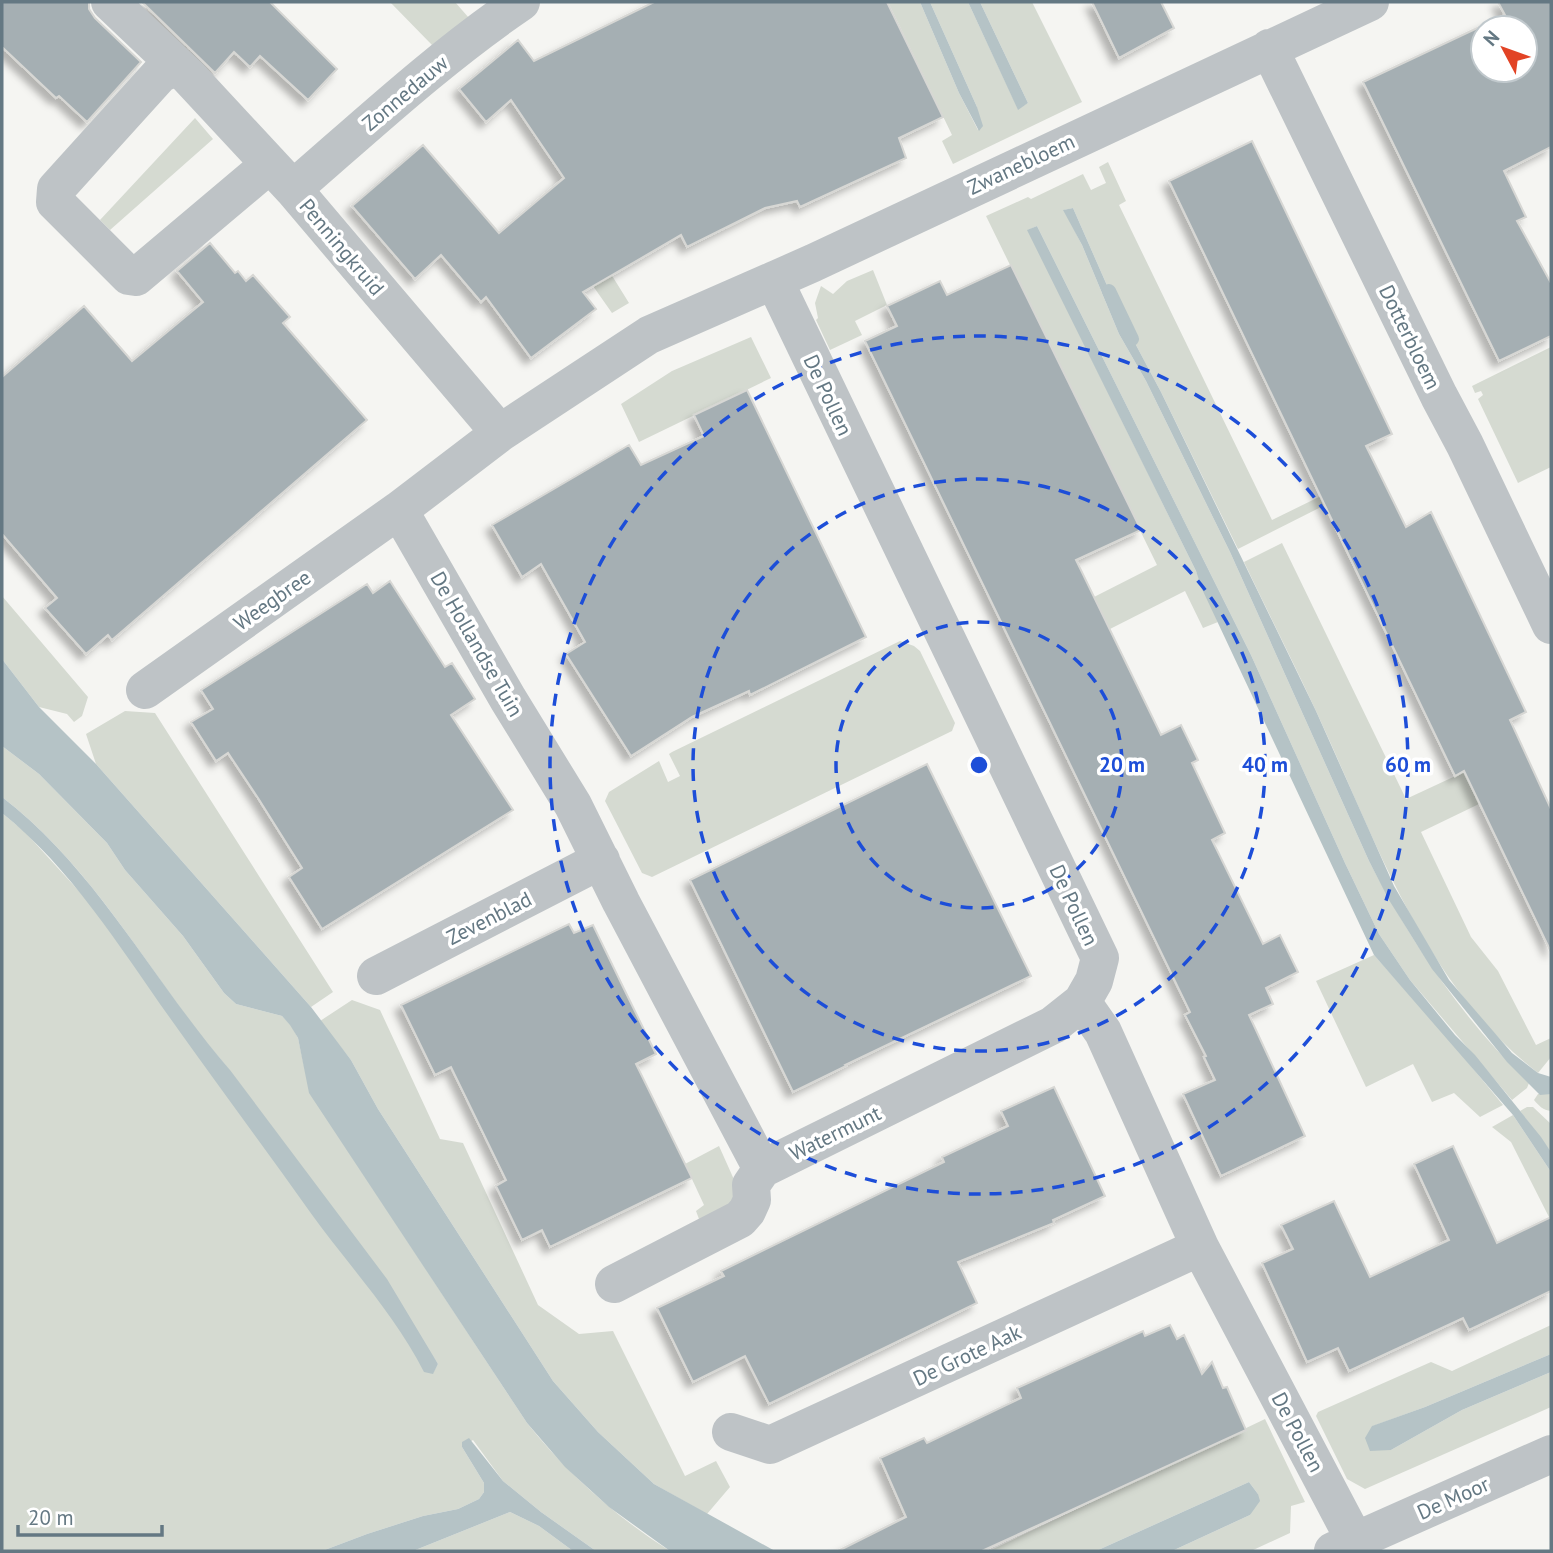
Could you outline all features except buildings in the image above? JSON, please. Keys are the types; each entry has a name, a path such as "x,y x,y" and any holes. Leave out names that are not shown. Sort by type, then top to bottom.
{"street":[{"name":"Penningkruid","path":"110,2 178,67 281,177 500,433"},
{"name":"Zonnedauw","path":"178,67 161,74 56,189 55,202 129,276 136,277 281,177 521,2"},
{"path":"1269,48 1370,2"},
{"name":"Zwanebloem","path":"774,280 1269,48"},
{"name":"Dotterbloem","path":"1269,48 1465,444 1551,625"},
{"path":"398,510 500,433 649,335 774,280"},
{"name":"De Pollen","path":"774,280 934,618 966,677 1100,958 1094,981 1082,1002 1103,1032 1200,1247 1344,1546"},
{"name":"Weegbree","path":"145,690 398,510"},
{"name":"De Hollandse Tuin","path":"398,510 573,805 762,1169"},
{"name":"Zevenblad","path":"376,976 601,860"},
{"name":"Watermunt","path":"762,1169 1053,1025 1082,1002"},
{"path":"614,1284 740,1219 752,1200 751,1185 762,1169"},
{"name":"De Grote Aak","path":"732,1432 770,1445 1200,1247"},
{"name":"De Moor","path":"1344,1546 1551,1454"}],"shaded area":[{"path":"390,2 455,2 469,18 432,45"},
{"path":"888,2 920,2 978,130 977,107 930,2 968,2 1018,109 1028,103 980,2 1032,2 1082,102 953,164 942,141 952,135"},
{"path":"920,2 930,2 977,107 983,126 979,131 959,93"},
{"path":"968,2 980,2 1028,103 1018,110"},
{"path":"195,118 213,139 110,230 100,220"},
{"path":"1108,162 1126,201 1119,205 1272,520 1321,496 1325,505 1238,549 1120,315 1073,208 1064,210 1082,245 1119,334 1146,381 1230,552 1369,861 1402,921 1440,979 1482,1033 1529,1083 1527,1088 1512,1100 1410,980 1379,934 1251,655 1037,226 1028,230 1196,571 1218,622 1203,628 1185,591 1108,630 1094,597 1157,565 986,216 1028,197 1031,199 1083,174 1091,190 1106,183 1099,167"},
{"path":"1073,208 1120,315 1161,392 1316,711 1394,886 1449,980 1512,1053 1538,1073 1551,1077 1551,1094 1540,1095 1507,1062 1432,969 1389,900 1230,552 1146,381 1119,334 1082,245 1063,210"},
{"path":"1037,226 1251,655 1379,934 1410,980 1541,1137 1551,1152 1551,1172 1513,1115 1374,955 1202,589 1196,571 1027,230"},
{"path":"593,245 629,303 612,313 574,259"},
{"path":"873,270 887,305 855,321 862,335 830,350 816,320 818,318 815,303 821,286 833,294 847,281"},
{"path":"751,337 771,378 639,442 621,404 672,371"},
{"path":"1551,347 1551,467 1518,483 1478,399 1483,395 1481,391 1475,393 1472,386"},
{"path":"1282,543 1406,799 1464,772 1479,804 1421,832 1471,937 1498,971 1536,1045 1551,1038 1551,1057 1538,1073 1501,1040 1468,1004 1440,964 1392,879 1310,698 1244,562"},
{"path":"2,596 88,697 82,716 74,722 67,714 39,707 2,659"},
{"path":"900,641 920,651 955,723 952,731 652,877 642,873 605,801 609,792 659,761 668,782 680,776 669,754 672,752"},
{"path":"2,659 39,707 96,764 311,1007 351,1060 378,1109 553,1381 598,1432 654,1484 775,1551 670,1551 609,1507 565,1467 527,1423 309,1093 298,1038 290,1025 282,1016 236,1004 224,993 183,936 125,870 107,843 39,774 2,746"},
{"path":"125,711 155,713 333,992 311,1007 96,764 86,734"},
{"path":"2,746 39,774 107,843 125,870 183,936 224,993 236,1004 282,1016 291,1025 298,1038 310,1093 527,1423 593,1493 630,1524 670,1551 596,1551 503,1481 473,1440 462,1447 484,1483 484,1492 479,1499 458,1509 423,1516 322,1551 2,1551 2,813 25,832 88,901 433,1373 438,1364 285,1145 111,912 61,851 2,797"},
{"path":"2,797 36,826 96,892 387,1279 438,1364 433,1374 424,1372 385,1309 310,1212 93,909 50,858 2,813"},
{"path":"1374,955 1503,1105 1480,1117 1454,1093 1432,1102 1413,1064 1366,1087 1316,981"},
{"path":"352,1000 380,1010 440,1139 463,1143 538,1305 579,1334 613,1331 685,1476 716,1461 730,1487 707,1514 654,1484 598,1432 553,1381 378,1109 351,1060 320,1021"},
{"path":"1538,1094 1551,1094 1551,1111 1534,1100"},
{"path":"1533,1107 1551,1124 1551,1152 1520,1111"},
{"path":"1513,1115 1551,1172 1551,1221 1511,1142 1492,1127"},
{"path":"719,1146 736,1184 733,1207 702,1227 696,1211 704,1205 685,1164"},
{"path":"1551,1325 1551,1354 1373,1426 1391,1450 1462,1410 1551,1372 1551,1407 1365,1489 1347,1479 1316,1416 1318,1412 1431,1362 1452,1371"},
{"path":"1551,1354 1551,1372 1462,1410 1391,1450 1370,1451 1365,1438 1372,1426 1425,1407"},
{"path":"1265,1419 1305,1502 1291,1506 1290,1533 1251,1551 1172,1551 1250,1515 1258,1494 1249,1482 1096,1551 989,1551"},
{"path":"469,1438 503,1481 596,1551 573,1551 539,1526 510,1512 413,1551 322,1551 423,1516 458,1509 479,1499 484,1492 484,1483 462,1447 462,1442"},
{"path":"1249,1482 1260,1501 1250,1515 1172,1551 1096,1551"},
{"path":"510,1512 539,1526 573,1551 413,1551"}],"waterway":[{"path":"1109,291 1132,339"}]}
